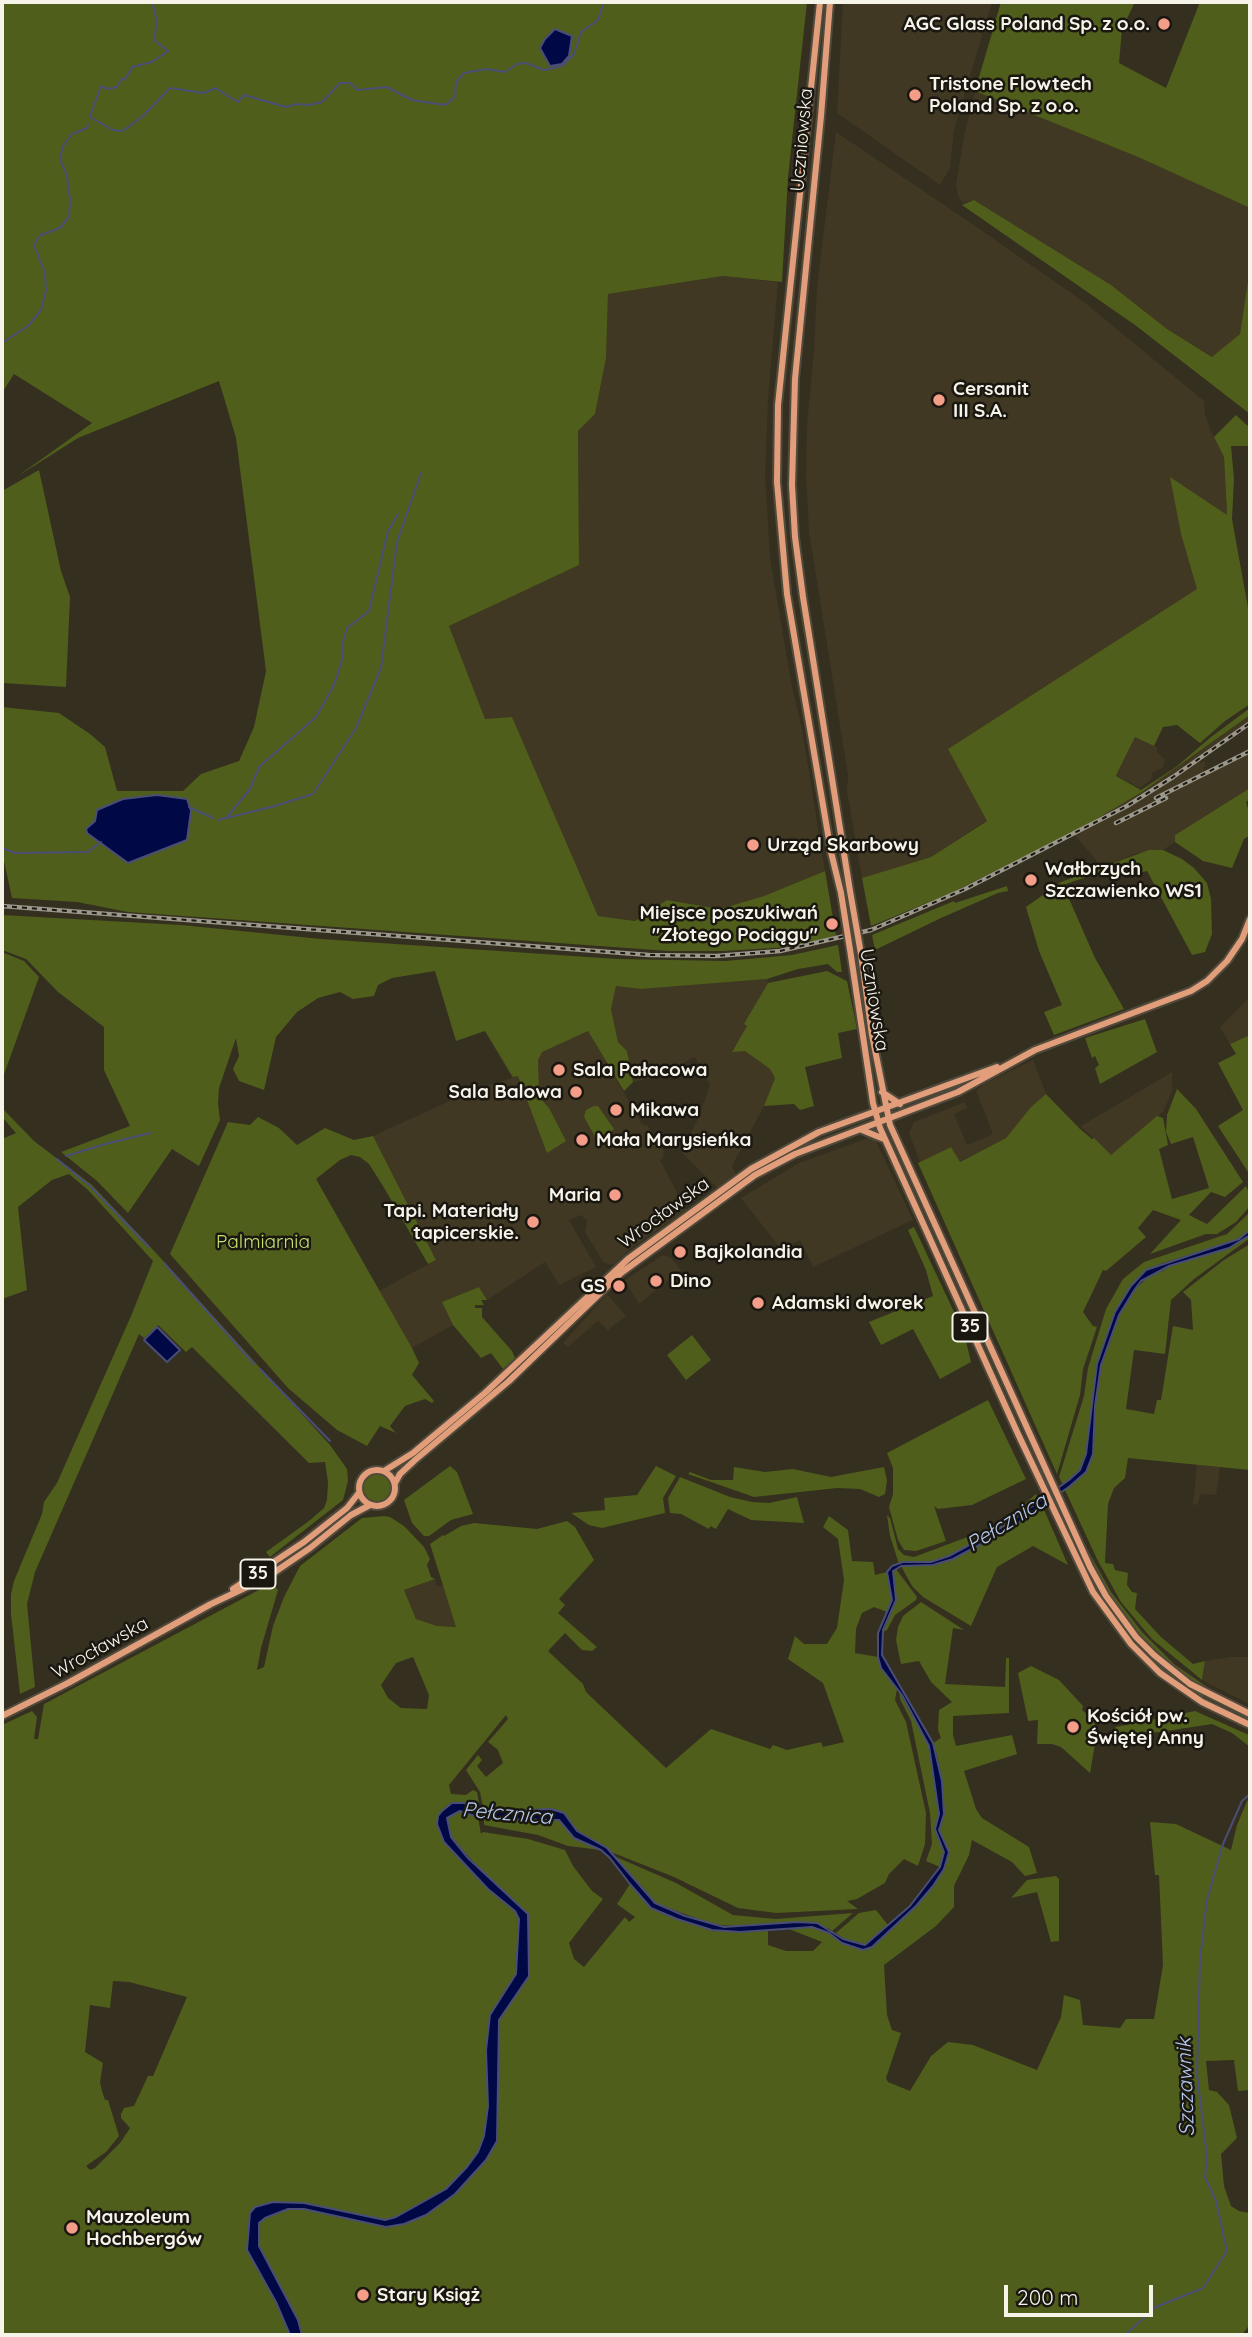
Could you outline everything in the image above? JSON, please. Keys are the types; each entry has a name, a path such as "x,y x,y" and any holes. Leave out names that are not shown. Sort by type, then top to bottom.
{"main road":[{"name":"Uczniowska","path":"820,2 778,405 777,482 787,594 841,893 878,1122"},
{"name":"Uczniowska","path":"830,2 795,379 792,485 795,537 814,665 885,1109"},
{"path":"807,114 821,116"},
{"path":"800,669 806,662 814,665"},
{"path":"827,825 831,828 840,825"},
{"name":"Wrocławska","path":"395,1483 400,1474 415,1460 509,1381 614,1279 766,1168 958,1092 1034,1051 1197,988 1227,961 1242,939 1250,919"},
{"name":"Wrocławska","path":"384,1471 413,1453 486,1392 628,1259 765,1160 820,1132 1014,1061"},
{"path":"862,1116 869,1104 870,1084"},
{"path":"882,1092 900,1104"},
{"name":"35","path":"885,1109 898,1144 1026,1429 1106,1596 1145,1646 1190,1684 1250,1714"},
{"path":"898,1144 895,1126 901,1114"},
{"name":"35","path":"878,1122 1018,1434 1101,1606 1142,1656 1189,1694 1231,1718 1250,1725"},
{"path":"860,1129 885,1139"},
{"path":"922,1220 931,1216"},
{"name":"35","path":"358,1493 364,1476 373,1471 384,1471"},
{"path":"384,1471 392,1476 395,1483"},
{"name":"35","path":"370,1506 379,1506 389,1501 395,1483"},
{"path":"358,1493 363,1502 370,1506"},
{"name":"Wrocławska","path":"211,1604 304,1542 347,1508 358,1493"},
{"name":"Wrocławska","path":"2,1716 265,1578 310,1548 351,1515 370,1506"}],"shaded area":[{"path":"843,2 992,2 954,130 950,168 940,185 837,113"},
{"path":"975,91 1138,157 1250,208 1250,268 1240,334 1213,357 1167,329 1111,285 974,200 963,203 958,196 956,185"},
{"path":"836,132 1084,302 1204,401 1211,431 1224,457 1227,516 1171,478 1181,534 1198,589 949,749 987,820 931,857 862,878 809,532 806,475 817,287"},
{"path":"723,276 778,282 768,399 765,475 770,558 825,871 764,896 720,909 668,900 635,921 598,916 512,718 485,720 449,626 579,565 578,431 595,414 606,358 608,294"},
{"path":"1250,715 1250,724 1199,761 1204,761 1206,766 1203,768 1206,772 1250,750 1250,788 1175,835 1175,842 1163,850 1137,853 1102,867 1072,832 1142,792"},
{"path":"1135,737 1157,747 1157,752 1165,760 1162,768 1151,774 1153,778 1140,788 1117,776"},
{"path":"767,979 768,983 745,1024 748,1026 732,1051 745,1051 770,1069 775,1078 764,1106 732,1166 736,1174 718,1188 681,1152 698,1119 710,1085 695,1057 660,1076 633,1082 627,1051 618,1042 611,1008 616,986 641,989"},
{"path":"1250,997 1250,1035 1230,1044 1220,1027"},
{"path":"570,999 642,1124 648,1126 664,1151 660,1160 686,1210 630,1249 613,1265 603,1262 585,1232 587,1221 582,1215 569,1220 596,1267 559,1285 545,1262 487,1300 479,1287 442,1302 453,1325 412,1348 379,1291 436,1260 373,1136 476,1089 512,1078 485,1031"},
{"path":"1033,1060 1046,1094 1031,1107 1006,1138 959,1162 951,1147 920,1162 909,1133 914,1122 965,1102 967,1108 954,1114 967,1145 993,1134 976,1091 984,1084"},
{"path":"1172,1072 1172,1091 1163,1112 1114,1155 1109,1154 1081,1126"},
{"path":"868,1138 876,1141 913,1220 813,1267 800,1240 781,1249 741,1198 799,1163"},
{"path":"663,1255 671,1258 681,1270 639,1304 625,1280"},
{"path":"607,1294 626,1316 608,1330 598,1321 568,1347 563,1343"},
{"path":"1197,1465 1220,1467 1216,1495 1201,1494 1197,1505 1193,1504"},
{"path":"435,1579 437,1586 443,1585 457,1627 437,1626 416,1619 404,1590"},
{"path":"1250,1657 1250,1704 1202,1680 1205,1661"}],"green space":[{"path":"2,2 807,2 788,177 782,282 723,276 608,294 606,358 595,414 578,431 579,565 449,626 485,719 512,717 598,916 635,921 667,900 720,909 764,896 825,871 836,936 790,947 669,951 128,912 77,902 12,898 2,852 2,707 59,713 90,734 105,747 117,791 183,791 201,774 239,761 254,727 266,671 236,438 219,381 78,438 18,476 92,423 14,374 2,393","holes":["157,795 187,799 190,824 187,840 146,854 131,863 91,836 97,810 123,799"]},
{"path":"1001,2 1135,2 1122,29 1119,63 1166,88 1200,2 1250,2 1250,208 1138,157 975,91"},
{"path":"974,200 1111,285 1167,329 1212,357 1240,334 1250,268 1250,414 1135,325 962,205"},
{"path":"1236,415 1250,428 1250,446 1231,446 1234,479 1232,519 1250,619 1250,704 1200,743 1177,725 1163,727 1154,746 1135,737 1116,776 1141,790 1176,767 1250,708 1250,715 1142,792 1081,828 951,893 871,926 862,878 931,857 987,821 948,749 1197,589 1181,534 1170,477 1227,515 1224,457 1214,437"},
{"path":"39,470 61,571 70,597 66,687 2,683 2,491"},
{"path":"1250,788 1250,799 1246,802 1250,815 1250,835 1244,839 1232,868 1203,861 1175,842 1175,835"},
{"path":"1149,850 1163,850 1182,859 1207,883 1211,899 1212,934 1205,952 1192,955 1147,871 1119,878 1113,868 1063,885 1095,958 1124,1009 1054,1035 1044,1012 1062,1005 1039,951 1026,907 1061,882"},
{"path":"1007,886 1008,891 941,918 875,950 872,935 954,901 955,903"},
{"path":"2,915 181,925 321,939 618,959 725,961 792,955 838,945 842,972 837,972 828,964 798,969 767,979 641,989 616,986 611,1009 618,1042 627,1051 633,1082 624,1091 588,1031 542,1052 538,1060 539,1097 549,1108 566,1141 547,1153 518,1076 513,1077 485,1031 456,1041 435,971 392,978 378,985 374,996 353,999 340,992 318,998 297,1012 276,1037 264,1090 239,1081 233,1069 239,1056 236,1038 219,1088 220,1120 199,1166 172,1149 128,1213 97,1181 61,1152 130,1126 104,1070 104,1027 58,992 26,959 2,950"},
{"path":"2,952 24,961 39,977 2,1080"},
{"path":"827,971 847,981 857,1029 838,1033 842,1058 805,1067 814,1106 800,1110 794,1104 764,1106 775,1078 770,1069 745,1051 732,1052 747,1026 744,1024 768,983"},
{"path":"1145,1019 1157,1052 1100,1084 1095,1068 1099,1065 1095,1056 1092,1058 1085,1038"},
{"path":"1250,1035 1250,1175 1218,1126 1243,1110 1218,1063 1236,1054 1230,1044"},
{"path":"1177,1089 1196,1109 1243,1182 1225,1197 1211,1192 1189,1215 1207,1224 1246,1186 1250,1194 1250,1206 1236,1222 1217,1234 1206,1234 1150,1254 1181,1220 1153,1210 1138,1228 1146,1237 1106,1271 1103,1270 1083,1312 1093,1326 1097,1327 1083,1369 1080,1395 1057,1474 918,1163 951,1147 960,1162 1006,1138 1031,1107 1046,1094 1080,1129 1094,1138 1111,1155 1157,1116 1163,1118 1168,1145 1159,1149 1172,1199 1209,1188 1193,1137 1171,1144 1166,1132 1167,1115"},
{"path":"598,1106 614,1129 597,1140 584,1117 586,1110"},
{"path":"2,1108 34,1141 92,1185 156,1253 330,1445 347,1469 348,1481 343,1500 270,1557 266,1552 324,1508 328,1482 325,1462 309,1463 192,1347 186,1352 158,1325 144,1338 139,1334 35,1572 27,1604 35,1687 20,1694 11,1614 14,1581 42,1514 44,1502 57,1483 153,1261 88,1190 69,1174 52,1180 18,1207 27,1290 2,1299 2,1139 16,1133 2,1117"},
{"name":"Palmiarnia","path":"258,1117 279,1128 297,1145 325,1128 354,1140 373,1136 436,1260 428,1264 383,1186 369,1164 360,1157 351,1155 340,1160 316,1179 412,1348 419,1363 412,1375 434,1401 432,1403 425,1399 405,1406 390,1426 396,1433 380,1426 367,1446 337,1430 288,1388 170,1254 228,1122 250,1125"},
{"path":"1250,1212 1250,1230 1239,1239 1160,1264 1131,1286 1097,1364 1086,1454 1080,1470 1063,1485 1059,1477 1084,1396 1088,1368 1106,1309 1123,1279 1144,1262 1227,1234"},
{"path":"914,1227 964,1333 971,1362 940,1379 913,1329 881,1345 869,1322 933,1296 926,1270 908,1230"},
{"path":"1250,1235 1250,1238 1194,1279 1171,1300 1165,1354 1134,1350 1126,1409 1154,1414 1157,1400 1161,1400 1173,1326 1193,1330 1191,1300 1183,1292 1224,1260 1250,1244 1250,1470 1128,1458 1125,1478 1114,1488 1108,1504 1105,1563 1113,1564 1115,1570 1128,1573 1127,1585 1132,1592 1137,1593 1135,1609 1161,1637 1193,1664 1205,1661 1202,1680 1152,1639 1121,1602 1097,1559 1065,1490 1093,1454 1095,1406 1101,1365 1119,1315 1135,1289 1153,1273 1229,1248"},
{"path":"479,1287 487,1300 481,1300 484,1305 475,1305 475,1308 482,1308 482,1317 515,1358 503,1369 491,1353 481,1358 453,1325 442,1302"},
{"path":"692,1335 711,1360 686,1380 667,1355"},
{"path":"988,1400 1026,1479 972,1505 938,1509 934,1506 946,1541 916,1551 904,1550 898,1540 889,1507 893,1494 893,1468 887,1453"},
{"path":"450,1466 457,1472 473,1514 451,1520 429,1536 424,1536 412,1523 404,1500"},
{"path":"656,1466 676,1476 663,1498 665,1513 602,1528 589,1525 571,1513 605,1510 604,1498 637,1495"},
{"path":"734,1467 765,1472 793,1469 831,1477 884,1467 887,1481 885,1494 879,1497 860,1489 837,1488 754,1497 688,1474 690,1472 711,1480 733,1480"},
{"path":"377,1474 387,1478 391,1488 387,1498 377,1502 367,1498 363,1488 367,1478"},
{"path":"680,1477 730,1497 752,1502 769,1503 797,1497 804,1523 751,1520 728,1509 716,1529 710,1526 709,1529 681,1514 670,1513 668,1498"},
{"path":"1036,1494 1039,1501 1006,1525 949,1556 931,1562 899,1564 887,1515 898,1549 904,1555 914,1557 989,1529 1006,1520"},
{"path":"1042,1505 1068,1565 1033,1546 997,1567 971,1626 923,1597 912,1586 901,1566 933,1565 953,1559 1009,1529"},
{"path":"829,1516 848,1530 852,1561 873,1562 875,1575 887,1572 892,1600 887,1612 874,1607 862,1613 856,1629 855,1653 878,1657 881,1668 897,1689 895,1700 906,1722 926,1813 925,1844 918,1866 904,1859 889,1874 885,1883 857,1899 847,1901 858,1909 776,1913 738,1908 674,1877 611,1852 577,1831 551,1809 484,1812 480,1792 466,1770 478,1755 482,1760 477,1766 486,1777 503,1763 498,1750 488,1742 508,1719 506,1715 449,1785 451,1794 466,1795 473,1790 477,1792 477,1812 464,1803 442,1811 444,1842 488,1889 515,1911 519,1919 516,1974 529,1976 528,1914 487,1877 451,1837 447,1818 460,1811 478,1817 481,1834 483,1832 528,1839 565,1850 573,1866 592,1891 603,1899 569,1943 574,1959 584,1967 625,1917 629,1922 635,1917 617,1904 630,1884 651,1908 713,1930 768,1931 768,1945 786,1951 813,1951 822,1942 789,1929 799,1926 829,1933 842,1943 863,1950 872,1947 916,1906 933,1886 949,1852 939,1830 944,1814 938,1758 933,1743 941,1738 938,1730 939,1710 952,1702 931,1682 919,1661 901,1664 896,1640 903,1616 921,1602 964,1630 953,1628 945,1684 1005,1687 1006,1658 1009,1658 1009,1713 953,1716 953,1735 956,1746 1012,1735 1017,1754 964,1771 976,1809 982,1818 1029,1847 1037,1873 1025,1876 1012,1862 972,1840 969,1855 954,1886 954,1907 936,1926 884,1965 887,2015 892,2030 901,2033 886,2078 888,2082 910,2091 931,2056 948,2042 973,2045 1037,2070 1061,2017 1064,1995 1080,2000 1083,2025 1120,2028 1126,2019 1154,2019 1163,1965 1159,1875 1155,1875 1150,1822 1176,1824 1231,1850 1237,1825 1250,1799 1250,2090 1238,2091 1234,2060 1206,2061 1209,2090 1217,2092 1229,2105 1237,2138 1221,2154 1224,2186 1231,2206 1250,2213 1250,2324 1242,2335 2,2335 2,1725 32,1711 37,1717 34,1739 38,1739 44,1704 272,1583 278,1590 257,1670 264,1667 273,1626 300,1566 362,1518 390,1517 404,1526 424,1547 430,1559 427,1565 431,1577 435,1579 404,1590 416,1619 437,1626 456,1627 430,1544 461,1526 474,1523 537,1529 567,1521 575,1527 594,1560 559,1599 565,1605 558,1613 597,1647 592,1651 582,1650 565,1633 548,1651 583,1684 586,1692 666,1768 711,1729 770,1749 773,1745 787,1750 821,1742 823,1747 844,1742 823,1683 788,1659 795,1636 804,1644 827,1644 837,1628 844,1580 838,1539 823,1527","holes":["413,1657 429,1695 427,1709 401,1708 388,1698 381,1685 396,1663","113,1981 129,1982 187,1997 153,2076 148,2076 134,2106 124,2108 121,2114 121,2118 130,2128 120,2143 90,2170 86,2166 106,2152 119,2136 100,2082 103,2063 85,2052 90,2005 110,2008"]},
{"path":"1081,1538 1111,1592 1142,1632 1174,1664 1207,1687 1207,1690 1161,1657 1133,1627 1109,1593"},
{"path":"1074,1539 1088,1568 1152,1657 1188,1686 1204,1695 1202,1698 1165,1673 1126,1635 1096,1591 1070,1541"},
{"path":"896,1569 917,1597 895,1615 887,1630 883,1632 896,1600 891,1575"},
{"path":"1031,1666 1059,1680 1083,1706 1082,1710 1094,1720 1097,1732 1090,1773 1061,1747 1037,1744 1038,1720 1028,1721 1018,1673"},
{"path":"899,1692 929,1746 939,1814 935,1829 944,1852 940,1867 926,1861 932,1844 930,1813 911,1721"},
{"path":"1195,1711 1249,1735 1250,1747 1232,1733 1212,1724 1160,1732 1110,1733 1116,1727"},
{"path":"484,1818 559,1820 574,1838 601,1850 568,1846 538,1835 484,1825"},
{"path":"614,1856 676,1883 733,1915 776,1919 853,1913 832,1931 797,1922 744,1927 712,1924 655,1903"},
{"path":"1056,1876 1059,1879 1059,1941 1051,1942 1037,1892 1011,1898 1027,1880"},
{"path":"876,1910 888,1925 865,1945 844,1939 836,1933 859,1913"}],"water":[{"path":"555,29 572,36 569,56 562,64 550,66 540,48"},
{"path":"157,795 187,799 191,811 187,840 128,863 87,833 86,829 95,821 97,810 123,799"},
{"name":"Pełcznica","path":"1250,1230 1250,1235 1229,1248 1169,1266 1141,1281 1135,1289 1119,1315 1101,1365 1095,1406 1093,1454 1086,1472 1009,1529 953,1559 933,1565 901,1566 893,1571 896,1600 883,1630 882,1655 933,1743 942,1781 944,1814 939,1830 949,1852 944,1869 933,1886 916,1906 872,1947 863,1950 842,1943 829,1933 812,1927 740,1932 712,1930 677,1919 651,1908 610,1858 601,1850 574,1838 559,1820 478,1817 460,1811 447,1818 451,1837 468,1858 528,1914 529,1976 499,2020 497,2141 486,2160 455,2194 426,2215 404,2224 386,2227 304,2209 288,2209 259,2223 259,2246 298,2320 302,2335 290,2335 276,2302 247,2250 250,2213 255,2207 273,2202 304,2203 385,2220 396,2217 446,2189 478,2152 484,2136 488,2106 486,2050 490,2015 516,1974 519,1919 515,1911 488,1889 444,1842 437,1824 442,1811 452,1803 464,1803 478,1812 551,1809 564,1813 577,1831 607,1848 655,1903 685,1916 724,1927 817,1923 843,1939 865,1945 910,1906 940,1867 944,1852 935,1829 939,1814 929,1746 902,1695 881,1668 878,1657 878,1633 892,1600 887,1572 892,1566 903,1562 931,1562 949,1556 1006,1525 1080,1470 1086,1454 1097,1364 1115,1312 1131,1286 1146,1270 1239,1239"},
{"path":"157,1327 180,1350 167,1362 144,1340"}],"waterway":[{"path":"90,116 101,86 108,89 117,87 132,67 152,62 168,51 154,40 157,21 152,2"},
{"path":"90,117 113,130 123,131 144,115 170,88 204,93 215,88 238,102 244,95 286,107 322,102 340,83 350,83 358,90 387,87 412,100 445,105 455,97 456,82 464,73 486,69 505,72 517,64 526,63 544,70 562,66 574,54 581,32 598,20 604,2"},
{"path":"2,343 28,326 41,310 46,291 45,273 34,245 40,235 60,228 69,217 67,177 60,158 63,146 72,134 87,128 88,124"},
{"path":"218,820 313,794 356,728 381,668 397,542 421,473"},
{"path":"226,818 250,789 259,767 316,717 334,685 342,660 342,645 347,628 369,611 388,531 398,514"},
{"path":"189,807 213,818"},
{"path":"2,848 15,853 88,852 101,842"},
{"path":"66,1156 150,1133"},
{"path":"57,1159 90,1186 149,1247"},
{"path":"164,1263 254,1364"},
{"path":"260,1369 330,1441"},
{"name":"Szczawnik","path":"1125,2335 1156,2307 1203,2288 1227,2251 1216,2201 1205,2177 1207,2156 1197,2074 1200,1959 1207,1900 1223,1844 1242,1801 1250,1794"}],"railway":[{"path":"2,906 649,955 716,956 780,951 871,930 965,889 1127,806 1250,723"},
{"path":"1156,798 1250,751"},
{"path":"1116,823 1166,798"}],"place":[{"name":"AGC Glass Poland Sp. z o.o.","path":"1164,24"},
{"name":"Tristone Flowtech Poland Sp. z o.o.","path":"915,95"},
{"name":"Cersanit III S.A.","path":"939,400"},
{"name":"Urząd Skarbowy","path":"753,845"},
{"name":"Wałbrzych Szczawienko WS1","path":"1031,880"},
{"name":"Miejsce poszukiwań \"Złotego Pociągu\"","path":"832,924"},
{"name":"Sala Pałacowa","path":"559,1070"},
{"name":"Sala Balowa","path":"576,1092"},
{"name":"Mikawa","path":"616,1110"},
{"name":"Mała Marysieńka","path":"582,1140"},
{"name":"Maria","path":"615,1195"},
{"name":"Tapi. Materiały tapicerskie.","path":"533,1222"},
{"name":"Bajkolandia","path":"680,1252"},
{"name":"Dino","path":"656,1281"},
{"name":"GS","path":"619,1286"},
{"name":"Adamski dworek","path":"758,1303"},
{"name":"Kościół pw. Świętej Anny","path":"1073,1727"},
{"name":"Mauzoleum Hochbergów","path":"72,2228"},
{"name":"Stary Książ","path":"363,2295"}]}
